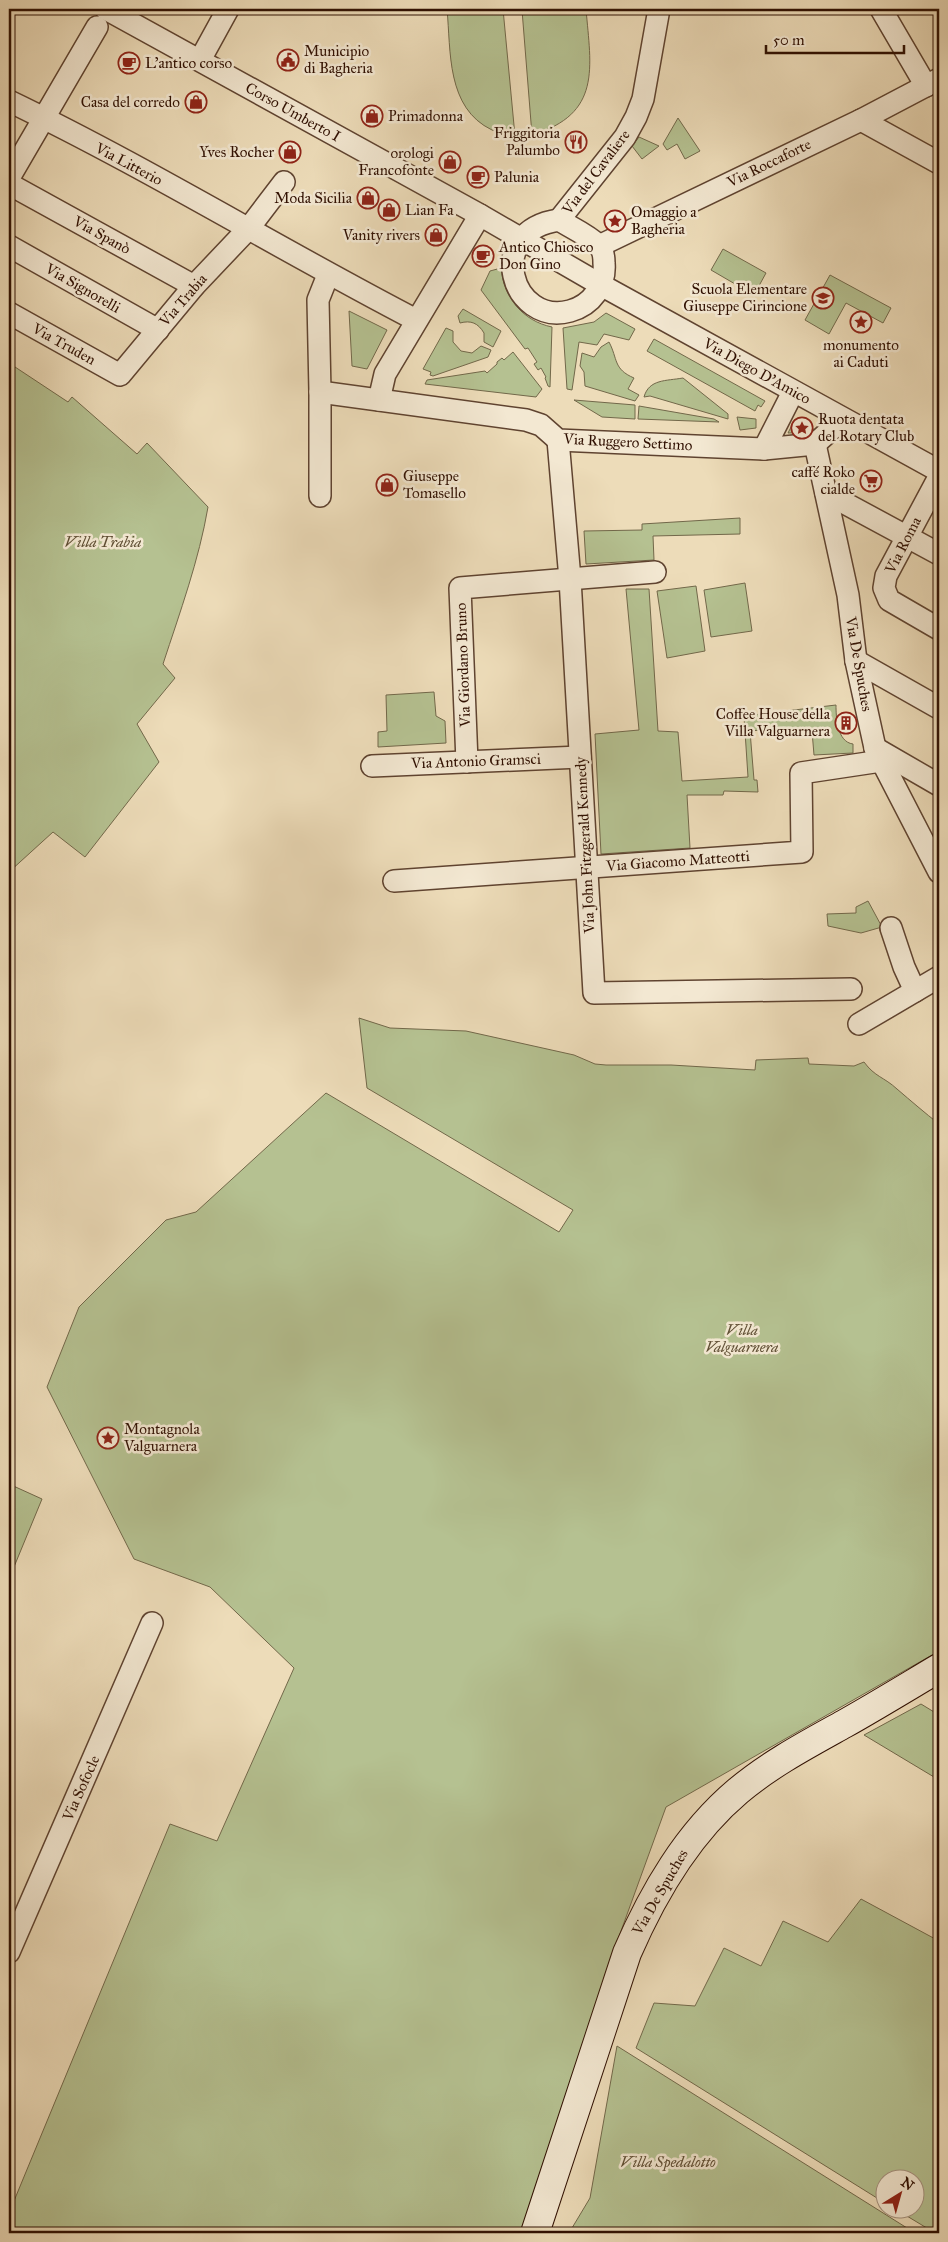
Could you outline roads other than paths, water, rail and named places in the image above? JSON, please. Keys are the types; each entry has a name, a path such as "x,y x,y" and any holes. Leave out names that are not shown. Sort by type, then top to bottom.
{"street":[{"path":"200,60 228,9"},
{"name":"Via del Cavaliere","path":"560,220 624,137 636,117 643,99 659,9"},
{"path":"886,10 934,83"},
{"path":"9,178 101,18"},
{"name":"Corso Umberto I","path":"101,18 200,60 521,239"},
{"name":"Via Roccaforte","path":"599,246 934,83"},
{"name":"Via Litterio","path":"9,101 43,117 249,228 328,275 416,320"},
{"path":"861,120 939,163"},
{"name":"Via Trabia","path":"120,375 194,286 249,228 284,182"},
{"name":"Via Spanò","path":"9,184 194,286"},
{"path":"379,400 385,374 476,213"},
{"path":"560,220 599,246 604,256 605,271 601,285 592,298 581,307 568,312 554,313 535,307 518,288 513,274 513,258 521,239 531,229 544,222 560,220"},
{"name":"Via Diego D'Amico","path":"521,239 793,392 939,471"},
{"name":"Via Signorelli","path":"9,246 158,330"},
{"path":"320,496 318,300 328,275"},
{"name":"Via Truden","path":"9,313 120,375"},
{"name":"Via Ruggero Settimo","path":"320,392 526,420 541,425 558,440 764,449 814,444"},
{"path":"764,449 793,392"},
{"path":"814,444 843,419"},
{"name":"Via John Fitzgerald Kennedy","path":"558,440 570,579 594,993 851,989"},
{"name":"Via De Spuches","path":"814,444 848,594 856,661 878,754 939,872"},
{"name":"Via Roma","path":"939,477 886,576 884,588 889,600 939,628"},
{"path":"826,493 939,554"},
{"path":"570,579 655,572"},
{"name":"Via Giordano Bruno","path":"467,762 460,588 570,579"},
{"path":"856,661 939,708"},
{"path":"878,754 939,785"},
{"name":"Via Giacomo Matteotti","path":"394,881 802,852 801,772 878,754"},
{"name":"Via Antonio Gramsci","path":"372,766 580,757"},
{"path":"891,928 904,968 915,991"},
{"path":"859,1024 939,977"},
{"name":"Via Sofocle","path":"9,1952 152,1622"},
{"name":"Via De Spuches","path":"535,2233 627,1953 644,1915 667,1874 687,1846 708,1820 738,1791 788,1755 939,1668"}],"place":[{"name":"Municipio di Bagheria","path":"288,60"},
{"name":"L'antico corso","path":"129,63"},
{"name":"Casa del corredo","path":"196,102"},
{"name":"Primadonna","path":"372,116"},
{"name":"Friggitoria Palumbo","path":"576,142"},
{"name":"Yves Rocher","path":"290,152"},
{"name":"orologi Francofonte","path":"450,162"},
{"name":"Palunia","path":"478,177"},
{"name":"Moda Sicilia","path":"368,198"},
{"name":"Lian Fa","path":"389,210"},
{"name":"Omaggio a Bagheria","path":"615,221"},
{"name":"Vanity rivers","path":"436,235"},
{"name":"Antico Chiosco Don Gino","path":"483,256"},
{"name":"Scuola Elementare Giuseppe Cirincione","path":"823,298"},
{"name":"monumento ai Caduti","path":"861,322"},
{"name":"Ruota dentata del Rotary Club","path":"802,428"},
{"name":"caffé Roko cialde","path":"871,481"},
{"name":"Giuseppe Tomasello","path":"387,485"},
{"name":"Coffee House della Villa Valguarnera","path":"846,723"},
{"name":"Montagnola Valguarnera","path":"108,1438"}],"park label":[{"name":"Villa Trabia","path":"103,542"},
{"name":"Villa Valguarnera","path":"742,1338"},
{"name":"Villa Spedalotto","path":"668,2162"}]}
